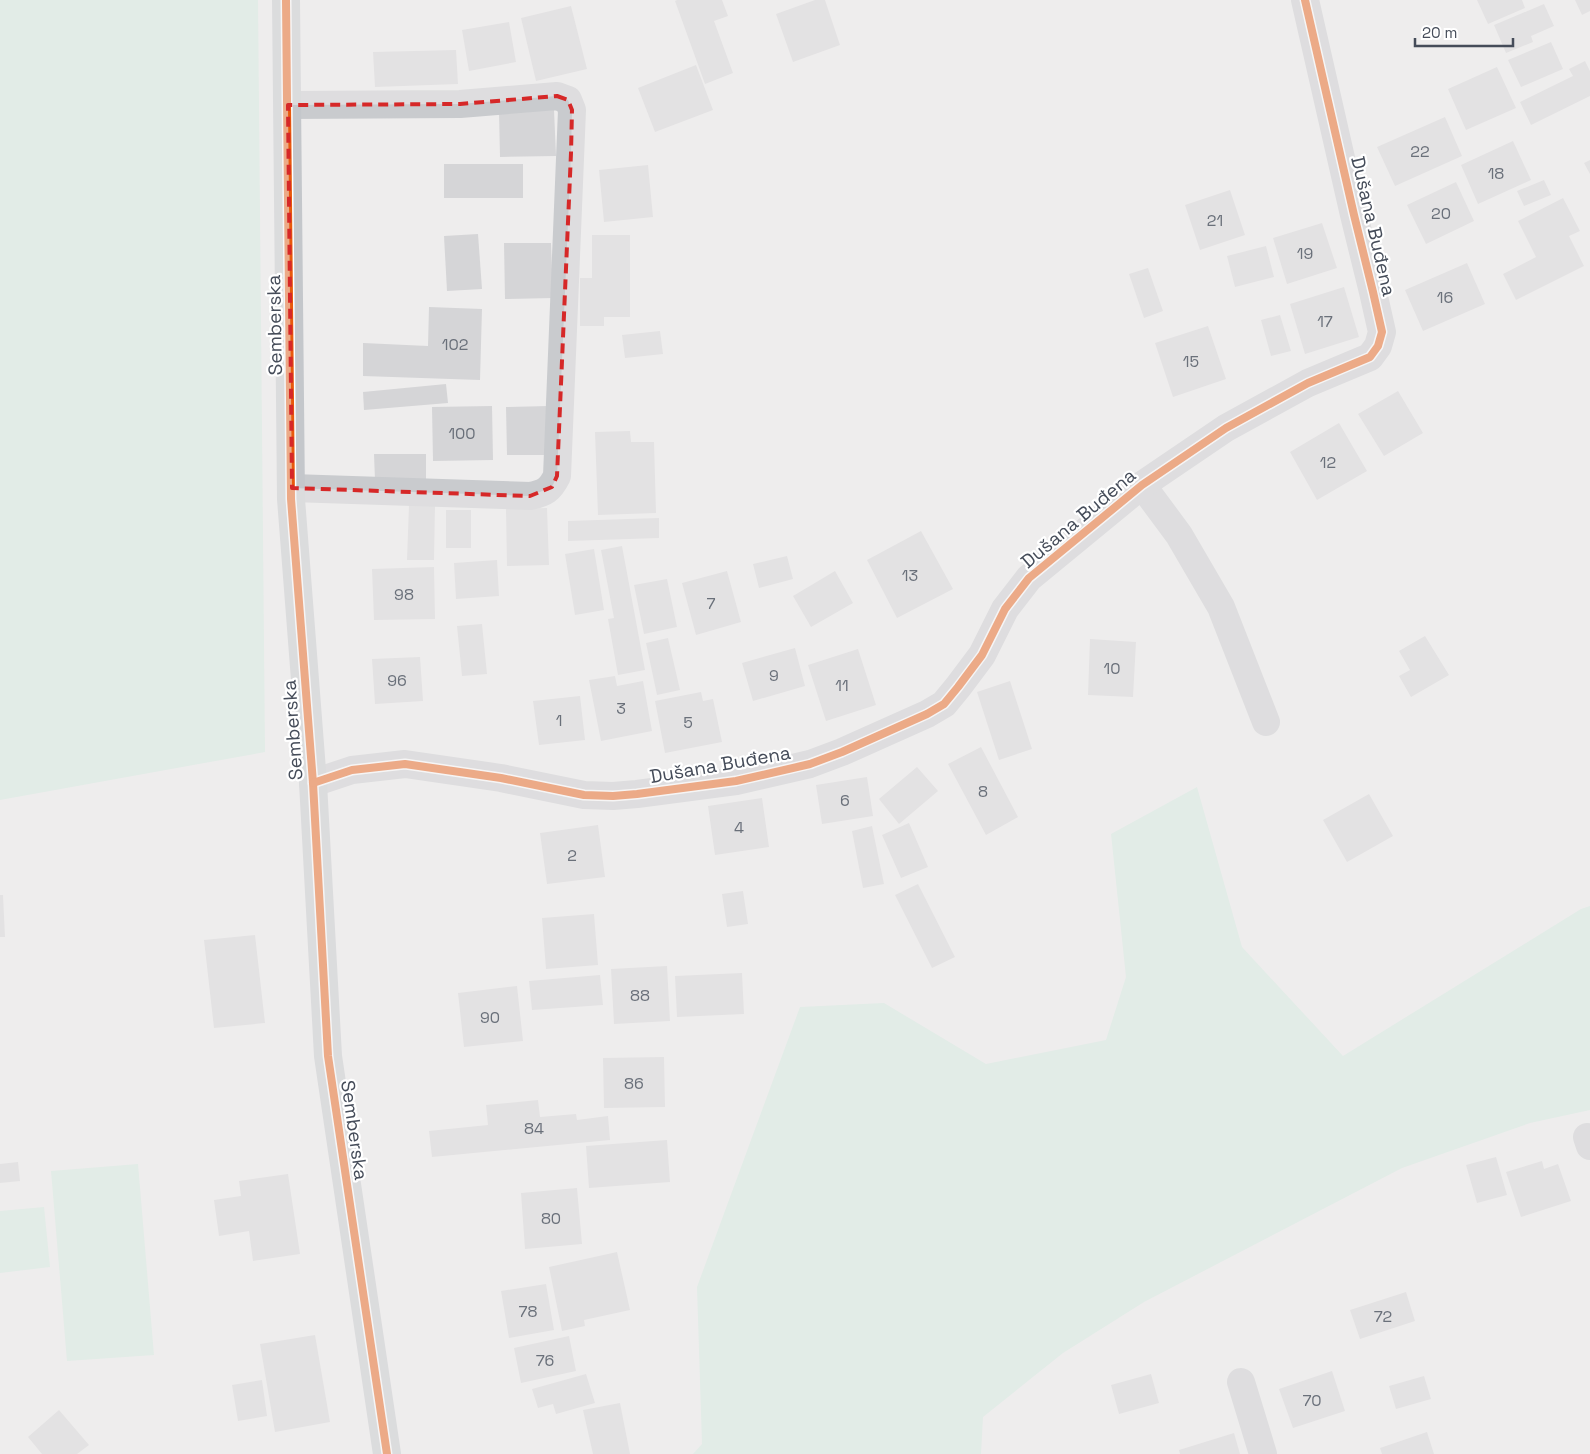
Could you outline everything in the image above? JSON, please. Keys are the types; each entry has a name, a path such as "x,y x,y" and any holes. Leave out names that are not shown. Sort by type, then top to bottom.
{"main road":[{"name":"Semberska","path":"286,0 291,499 313,783 328,1056 387,1454"}],"street":[{"name":"Dušana Buđena","path":"313,783 352,770 404,764 501,778 584,795 613,796 637,794 736,781 810,764 842,752 927,714 944,704 982,655 1005,609 1029,578 1142,485 1226,428 1308,383 1370,357 1378,346 1382,332 1374,292 1354,215 1305,0"},
{"path":"288,105 460,104 557,96 568,100 572,110 558,476 552,487 540,494 530,496 292,488"},
{"path":"1142,485 1179,535 1221,607 1266,722"},
{"path":"1241,1382 1263,1454"}],"highlighted area":[{"path":"557,96 568,100 572,110 571,153 557,476 552,487 530,496 292,488 288,105 460,104"}],"green space":[{"path":"0,0 258,0 265,752 0,800"},
{"path":"1197,787 1242,947 1343,1056 1581,909 1590,906 1590,1110 1530,1123 1402,1168 1144,1302 1063,1353 983,1417 981,1454 693,1454 702,1444 697,1287 800,1007 884,1003 986,1064 1106,1040 1126,977 1111,834"},
{"path":"138,1164 154,1355 67,1361 51,1171"},
{"path":"44,1207 50,1267 0,1273 0,1211"}],"building":[{"path":"722,0 728,16 714,21 733,73 705,84 675,1"},
{"path":"815,0 825,0 840,45 793,62 776,14"},
{"path":"1477,0 1522,0 1525,8 1488,24"},
{"path":"1575,0 1590,0 1590,11 1582,15"},
{"path":"1544,4 1554,26 1531,36 1533,42 1506,53 1494,25"},
{"path":"571,6 587,69 536,81 521,18"},
{"path":"509,22 516,62 469,71 462,30"},
{"path":"1551,42 1563,69 1521,87 1508,60"},
{"path":"456,50 458,84 375,87 373,52"},
{"path":"1585,61 1590,71 1590,96 1531,125 1520,102 1573,76 1569,69"},
{"path":"696,65 713,110 655,132 638,88"},
{"path":"1497,67 1516,108 1466,130 1448,89"},
{"path":"554,110 556,156 500,157 499,111"},
{"path":"1445,117 1462,156 1395,186 1377,147"},
{"path":"1513,141 1531,180 1478,204 1461,165"},
{"path":"1590,160 1590,174 1584,163"},
{"path":"444,164 523,164 523,198 444,198"},
{"path":"648,165 653,217 604,222 599,170"},
{"path":"1544,180 1551,195 1524,206 1517,191"},
{"path":"1456,182 1474,221 1426,244 1407,205"},
{"path":"1230,190 1245,235 1200,250 1185,205"},
{"path":"1563,198 1580,231 1569,236 1584,266 1516,300 1503,274 1536,257 1518,221"},
{"path":"1322,223 1337,268 1287,284 1273,238"},
{"path":"478,234 482,289 447,291 444,236"},
{"path":"592,235 630,235 630,317 604,317 604,326 580,326 580,278 592,278"},
{"path":"504,243 551,243 553,298 505,299"},
{"path":"1266,246 1274,277 1235,287 1227,256"},
{"path":"1467,263 1485,304 1423,331 1405,290"},
{"path":"1148,268 1163,311 1144,318 1129,274"},
{"path":"1344,287 1359,337 1305,354 1290,304"},
{"path":"429,307 482,309 480,380 363,376 363,343 428,346"},
{"path":"1280,315 1291,351 1271,356 1261,320"},
{"path":"1208,326 1226,379 1173,397 1155,343"},
{"path":"660,331 663,354 625,358 622,335"},
{"path":"446,384 448,403 364,410 363,392"},
{"path":"1398,391 1423,433 1384,456 1358,414"},
{"path":"492,406 493,460 433,461 432,407"},
{"path":"549,406 550,455 507,455 506,407"},
{"path":"1339,423 1367,471 1317,500 1290,452"},
{"path":"630,431 631,442 654,442 656,513 598,515 595,432"},
{"path":"374,454 426,454 426,480 375,480"},
{"path":"409,505 435,505 434,560 407,560"},
{"path":"547,508 549,565 507,566 506,509"},
{"path":"446,510 471,510 471,548 446,548"},
{"path":"659,518 659,538 568,541 568,521"},
{"path":"921,531 953,589 897,618 867,560"},
{"path":"622,546 645,670 618,675 608,619 614,618 601,550"},
{"path":"594,549 604,610 575,615 565,554"},
{"path":"787,556 793,579 759,588 753,564"},
{"path":"497,560 499,596 456,599 454,563"},
{"path":"434,567 435,619 374,620 372,569"},
{"path":"727,571 741,622 696,635 682,583"},
{"path":"835,571 853,603 811,627 793,596"},
{"path":"667,579 677,627 644,634 634,585"},
{"path":"482,624 487,674 462,676 457,626"},
{"path":"1425,636 1449,675 1411,697 1399,676 1410,670 1399,651"},
{"path":"668,638 680,690 657,695 646,643"},
{"path":"1090,639 1136,642 1133,697 1088,695"},
{"path":"795,648 805,686 753,701 742,663"},
{"path":"858,649 876,705 826,721 808,665"},
{"path":"420,657 423,701 375,704 372,659"},
{"path":"615,676 617,686 643,681 652,731 601,741 589,680"},
{"path":"1010,681 1032,749 999,760 977,692"},
{"path":"701,692 703,701 713,699 722,742 665,753 655,701"},
{"path":"580,696 585,740 539,745 533,701"},
{"path":"981,747 1018,817 986,835 948,764"},
{"path":"917,767 938,791 899,824 879,799"},
{"path":"867,777 873,816 822,824 816,785"},
{"path":"1369,794 1393,836 1347,862 1323,820"},
{"path":"762,798 769,847 715,855 708,806"},
{"path":"909,823 928,867 901,878 882,835"},
{"path":"598,825 605,877 547,884 540,833"},
{"path":"872,826 884,884 863,888 852,831"},
{"path":"918,884 955,957 932,968 895,895"},
{"path":"743,891 748,924 727,927 722,894"},
{"path":"0,895 3,895 5,937 0,937"},
{"path":"594,914 598,965 546,969 542,918"},
{"path":"255,935 265,1023 214,1028 204,940"},
{"path":"667,966 670,1021 614,1024 611,969"},
{"path":"742,973 744,1014 677,1017 675,976"},
{"path":"600,975 603,1005 532,1010 529,981"},
{"path":"517,986 523,1041 464,1047 458,993"},
{"path":"664,1057 665,1107 604,1108 603,1058"},
{"path":"538,1100 540,1117 576,1114 577,1120 608,1116 610,1140 432,1157 429,1131 488,1125 486,1105"},
{"path":"667,1140 670,1182 589,1188 586,1146"},
{"path":"1496,1157 1507,1195 1477,1203 1466,1165"},
{"path":"1542,1161 1544,1169 1558,1164 1571,1201 1521,1217 1506,1172"},
{"path":"18,1162 20,1181 0,1183 0,1164"},
{"path":"288,1174 300,1254 253,1261 249,1231 219,1236 214,1200 241,1196 239,1181"},
{"path":"577,1188 582,1244 525,1249 521,1193"},
{"path":"617,1252 630,1310 584,1320 585,1326 562,1331 549,1267"},
{"path":"546,1284 554,1330 509,1338 501,1291"},
{"path":"1406,1292 1415,1321 1360,1339 1350,1310"},
{"path":"315,1335 330,1422 275,1432 260,1344"},
{"path":"569,1336 576,1371 521,1383 514,1348"},
{"path":"1332,1371 1345,1411 1293,1428 1279,1389"},
{"path":"586,1374 595,1403 556,1414 553,1404 538,1408 532,1389"},
{"path":"1151,1374 1159,1403 1119,1414 1111,1385"},
{"path":"1424,1376 1431,1399 1396,1409 1389,1386"},
{"path":"262,1380 267,1416 238,1421 232,1385"},
{"path":"620,1403 630,1454 593,1454 583,1410"},
{"path":"59,1410 89,1445 77,1454 42,1454 28,1437"},
{"path":"1427,1432 1434,1454 1382,1454 1380,1448"},
{"path":"1234,1433 1240,1454 1180,1454 1179,1450"}],"cycle path":[{"path":"286,0 291,499 313,783 328,1056 387,1454"},
{"path":"313,783 352,770 405,764 501,778 584,795 613,796 637,794 736,781 810,764 842,752 927,714 944,704 982,655 1005,609 1029,578 1142,485 1226,428 1308,383 1370,357 1378,346 1382,332 1305,0"}]}
